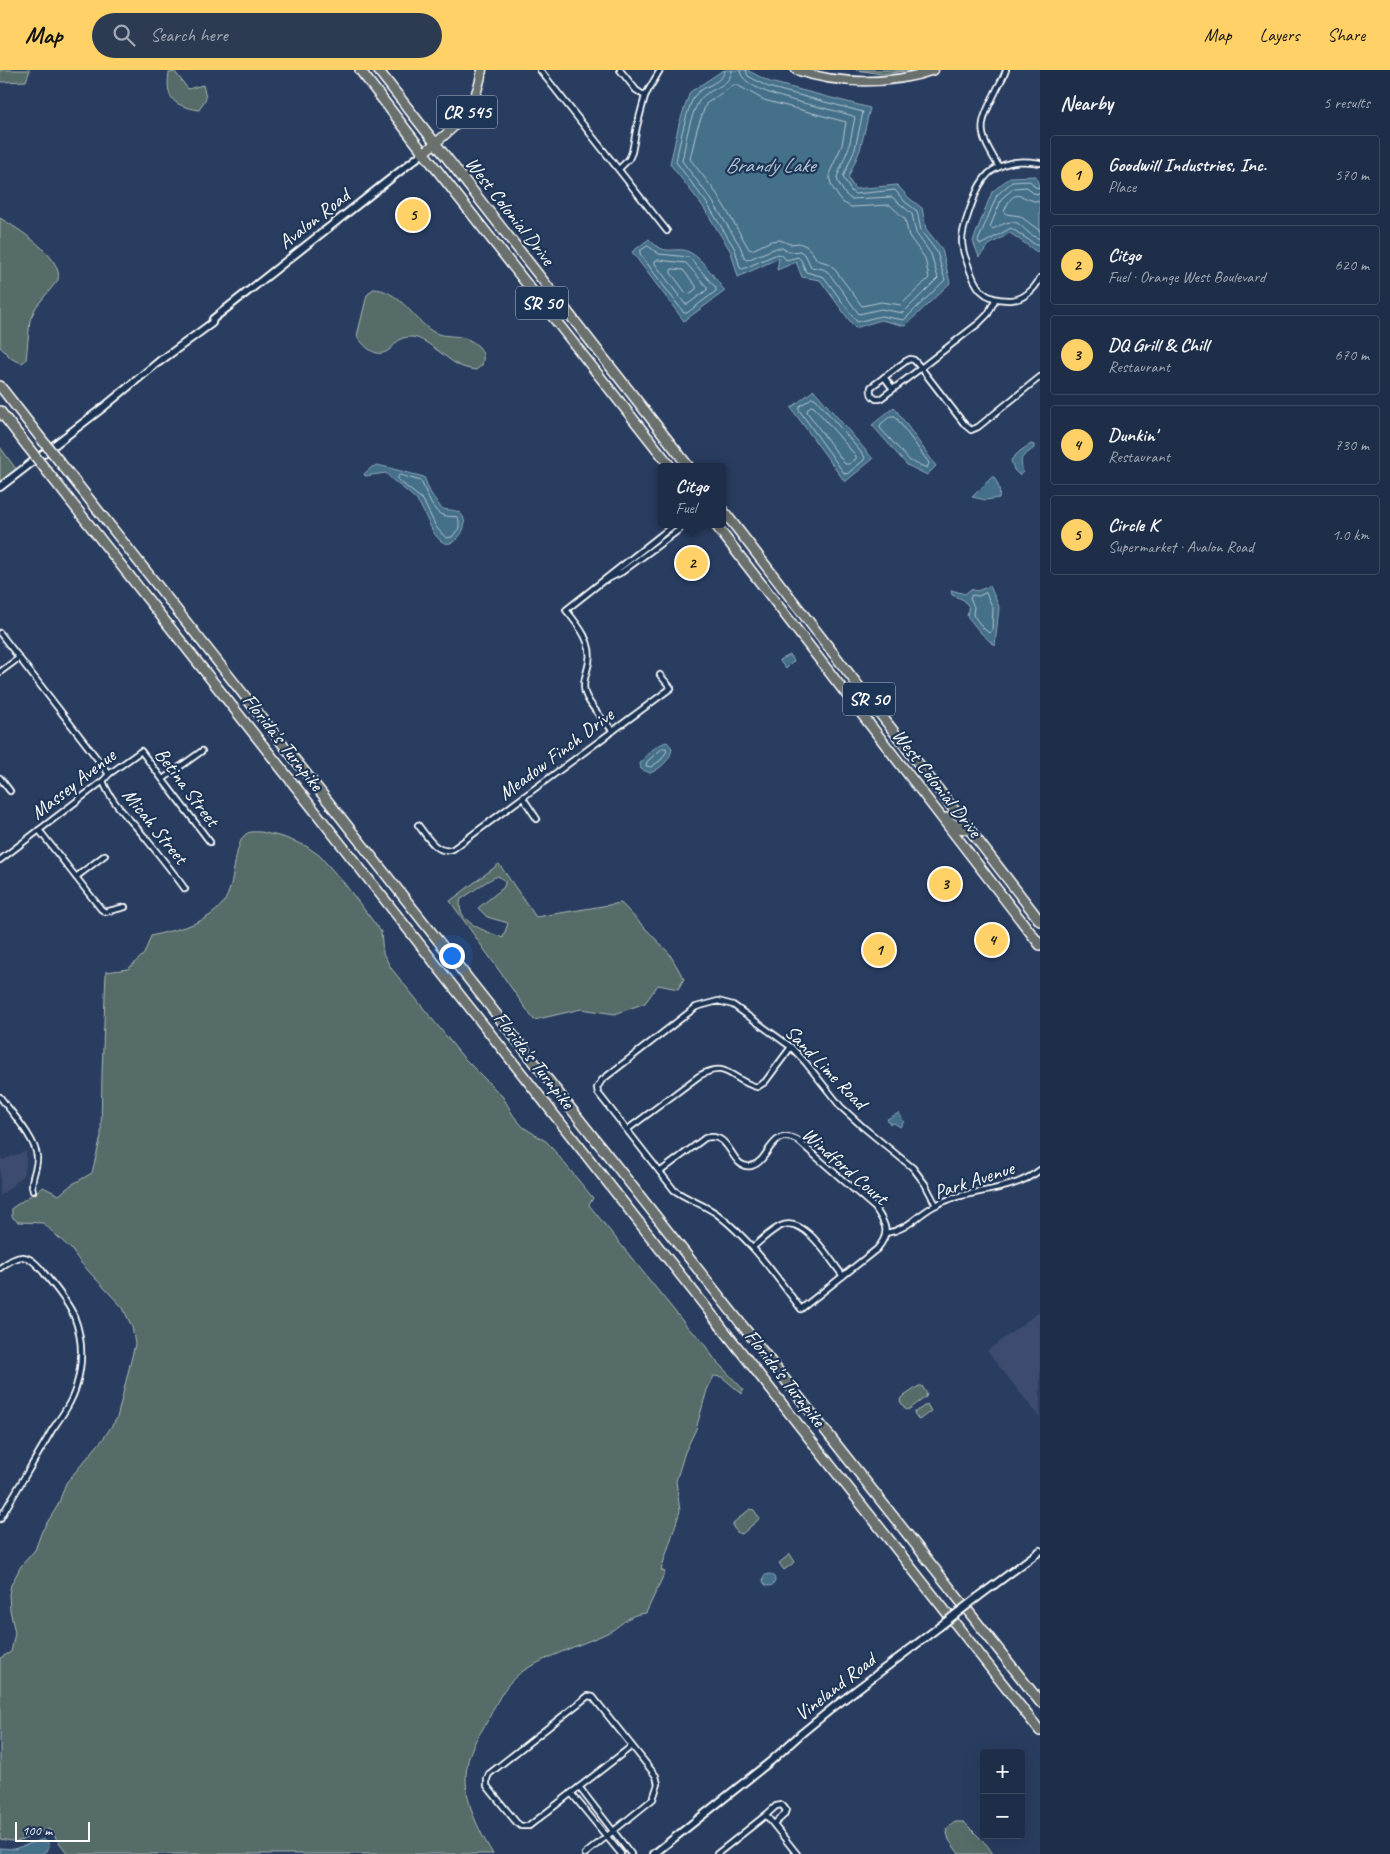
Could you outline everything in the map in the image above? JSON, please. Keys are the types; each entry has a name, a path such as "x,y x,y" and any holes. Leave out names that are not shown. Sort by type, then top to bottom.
{"highway":[{"name":"West Colonial Drive","path":"360,70 423,153 668,463"},
{"name":"West Colonial Drive","path":"378,70 686,463"},
{"path":"570,339 599,366 614,370"},
{"path":"600,376 611,376 628,388"},
{"name":"Florida's Turnpike","path":"0,386 1040,1702"},
{"name":"Florida's Turnpike","path":"0,411 1040,1730"},
{"name":"West Colonial Drive","path":"726,514 1040,921"},
{"name":"West Colonial Drive","path":"719,528 1040,945"},
{"path":"774,599 779,598 788,603 794,601"},
{"path":"802,635 814,636 845,668"},
{"path":"932,806 958,828 970,830"},
{"path":"957,837 971,840 992,859"}],"main road":[{"name":"CR 545","path":"435,144 454,129 464,116 477,90 482,70"},
{"path":"796,70 806,74 843,80 880,81 934,70"},
{"name":"Avalon Road","path":"0,487 159,362 212,323 214,319 435,144"},
{"name":"Vineland Road","path":"654,1854 771,1761 842,1701 1040,1551"}],"street":[{"path":"540,70 667,231"},
{"path":"620,70 636,90 645,96"},
{"path":"619,169 629,159 632,152 645,96 660,70"},
{"path":"999,167 985,144 981,132 984,115 1006,70"},
{"path":"1039,283 1030,292 1014,300 995,300 982,292 973,282 962,242 962,233 980,185 990,172 1020,160 1040,163"},
{"path":"995,300 988,314 979,323 921,368 880,399 872,396 870,392 871,387 906,360 914,360 921,368 964,425 971,430 978,428 1040,377"},
{"path":"884,377 893,389"},
{"path":"613,731 586,694 583,682 590,662 590,652 587,640 566,610 670,528"},
{"path":"598,584 622,572 681,528"},
{"path":"658,537 662,542"},
{"path":"0,633 109,774"},
{"path":"0,672 19,658"},
{"name":"Meadow Finch Drive","path":"418,825 438,849 444,852 453,849 671,688 660,675"},
{"path":"163,780 202,750"},
{"name":"Massey Avenue","path":"0,860 141,751"},
{"name":"Betina Street","path":"141,751 210,842"},
{"path":"0,778 10,791"},
{"name":"Micah Street","path":"103,781 110,795 124,814 148,840 186,889"},
{"path":"523,798 538,819"},
{"path":"39,830 101,909 105,912 125,907"},
{"path":"76,878 105,854"},
{"name":"Sand Lime Road","path":"628,1130 598,1093 597,1088 602,1080 696,1007 718,1001 733,1005 791,1047 841,1106 863,1127 913,1168 925,1184 936,1206"},
{"path":"791,1047 766,1082 757,1087 748,1085 728,1072 717,1069 709,1070 628,1130 674,1190 687,1199 715,1212 735,1228 753,1246 801,1308 877,1249 884,1241 886,1233"},
{"path":"0,1097 34,1144 38,1156 31,1184 34,1191"},
{"name":"Windford Court","path":"661,1171 705,1138 712,1136 720,1138 738,1162 745,1166 752,1166 760,1160 776,1140 783,1136 790,1137 797,1140 875,1208 884,1220 886,1233"},
{"name":"Park Avenue","path":"886,1233 905,1228 936,1206 960,1197 1016,1184 1040,1170"},
{"path":"753,1246 781,1226 790,1224 800,1226 810,1234 843,1276"},
{"path":"0,1268 13,1258 22,1257 33,1260 40,1267 64,1299 73,1315 79,1332 82,1351 80,1371 74,1395 0,1519"},
{"path":"585,1854 653,1799 658,1784 656,1776 632,1746 591,1695 489,1774 487,1786 516,1822 521,1826 529,1826 632,1746"},
{"path":"579,1787 631,1854"},
{"path":"571,1793 622,1854"},
{"path":"717,1854 779,1805 782,1805 786,1810 784,1815 774,1824"},
{"path":"766,1815 798,1854"},
{"path":"618,1849 623,1844"}],"shaded area":[{"path":"26,1151 26,1167 22,1177 0,1196 0,1157 3,1160"},
{"path":"1040,1311 1040,1418 987,1351"}],"green space":[{"path":"0,70 30,70 26,81 0,82"},
{"path":"856,70 912,70 882,74"},
{"path":"175,72 188,89 203,85 206,98 199,110 183,106 173,100 168,89 168,82 169,73"},
{"path":"0,218 38,244 54,262 58,271 58,280 36,307 30,320 26,360 22,363 12,359 0,347"},
{"path":"373,289 382,290 397,298 423,324 435,333 466,338 472,342 482,351 482,365 476,370 460,366 429,344 411,337 400,340 384,353 370,350 357,336 367,295"},
{"path":"0,447 19,473 0,487"},
{"path":"249,832 261,832 283,837 306,846 319,855 344,883 381,932 383,953 391,968 463,1057 503,1097 513,1115 523,1127 547,1142 593,1198 589,1205 689,1329 699,1337 716,1361 743,1389 742,1394 722,1377 714,1376 707,1390 696,1429 685,1452 676,1481 680,1511 661,1570 665,1572 646,1613 633,1616 609,1632 545,1659 519,1674 504,1690 475,1742 468,1760 466,1774 469,1802 479,1829 493,1854 68,1854 49,1829 17,1842 0,1839 0,1658 11,1652 15,1633 10,1610 9,1594 11,1585 21,1566 35,1550 42,1531 58,1505 66,1483 103,1439 117,1418 135,1344 132,1327 123,1308 81,1263 71,1249 43,1223 18,1222 12,1217 12,1208 43,1187 59,1195 71,1185 92,1173 101,1136 106,972 128,969 144,954 151,936 190,925 216,910 227,896 242,839"},
{"path":"499,864 536,917 621,903 669,953 684,979 678,989 658,985 645,1003 615,1014 581,1009 534,1020 450,901","holes":["498,876 505,881 503,888 478,908 487,917 508,923 503,938 473,925 462,914 460,907 461,899 489,880"]},
{"path":"922,1386 927,1394 926,1397 908,1410 905,1409 900,1401 901,1398"},
{"path":"927,1404 931,1411 919,1420 914,1413"},
{"path":"750,1509 754,1510 759,1518 758,1520 742,1534 737,1532 733,1527 733,1523"},
{"path":"790,1554 795,1562 784,1570 779,1563"},
{"path":"955,1822 964,1822 987,1845 993,1854 959,1854 949,1840 946,1829"}],"water":[{"name":"Brandy Lake","path":"747,70 770,82 870,108 860,150 848,178 855,189 897,185 922,208 926,229 942,249 950,283 905,326 881,320 855,328 820,280 802,277 796,262 777,270 779,258 738,277 731,252 702,205 670,164 679,124 690,92 722,71"},
{"path":"1036,176 1040,190 1040,249 1037,252 1010,233 989,245 979,257 973,241 992,192 1010,177"},
{"path":"649,239 655,245 666,250 686,251 696,256 725,291 684,321 632,252"},
{"path":"814,390 873,459 845,482 791,408"},
{"path":"894,407 936,466 927,475 907,465 872,425"},
{"path":"1031,444 1034,445 1034,448 1022,457 1023,472 1019,475 1014,470 1011,460"},
{"path":"378,465 424,477 430,492 441,508 453,510 463,516 465,523 459,537 449,543 443,542 437,537 418,502 386,473 365,476 364,474 372,467"},
{"path":"994,477 999,488 999,498 986,500 972,497"},
{"path":"990,586 999,607 995,646 967,616 969,607 964,600 952,595 951,590 965,594 971,589 977,591"},
{"path":"790,655 794,661 786,669 779,660"},
{"path":"667,742 672,748 670,756 664,764 650,773 641,769 640,764 648,754"},
{"path":"899,1113 904,1122 900,1127 894,1123 890,1124 887,1119"},
{"path":"769,1574 775,1580 769,1586 763,1580"},
{"path":"44,1839 50,1845 41,1854 0,1854 0,1848 14,1849"}],"place":[{"name":"Circle K","path":"413,215"},
{"name":"Citgo","path":"692,563"},
{"name":"DQ Grill & Chill","path":"945,884"},
{"name":"Dunkin'","path":"992,940"},
{"name":"Goodwill Industries, Inc.","path":"879,950"}]}
